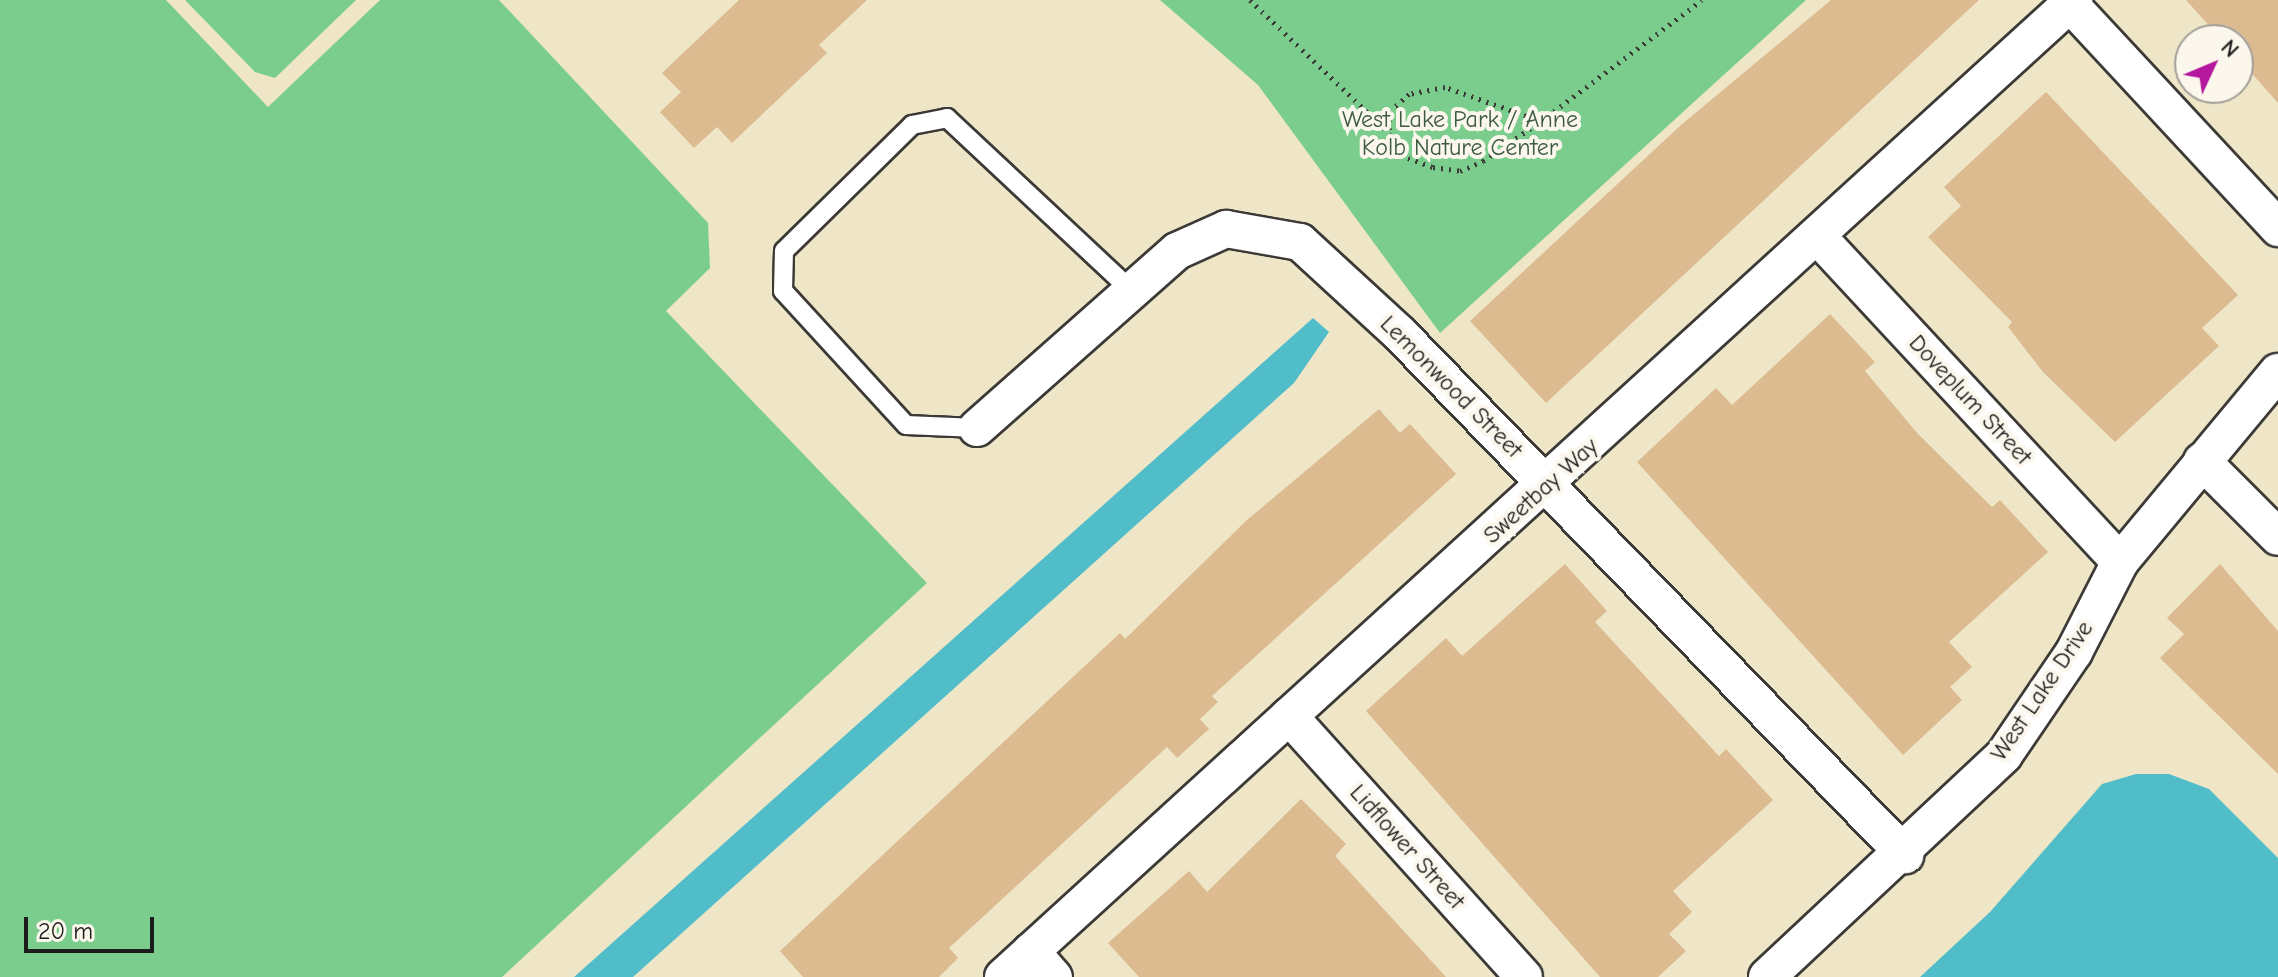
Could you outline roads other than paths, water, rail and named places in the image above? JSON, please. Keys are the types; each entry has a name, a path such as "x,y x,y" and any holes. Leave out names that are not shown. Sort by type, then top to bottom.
{"street":[{"path":"2072,2 2278,228"},
{"name":"Sweetbay Way","path":"1003,977 1043,964 1289,716 1819,238 2072,2"},
{"name":"Lemonwood Street","path":"977,428 1177,251 1226,229 1300,242 1548,485 1905,855"},
{"name":"Doveplum Street","path":"1819,238 2120,562"},
{"name":"West Lake Drive","path":"1767,977 1905,855 2004,755 2074,652 2120,562 2278,372"},
{"path":"2202,461 2278,537"},
{"name":"Lidflower Street","path":"1289,716 1524,977"}],"lane":[{"path":"977,428 906,425 783,291 784,251 912,125 947,118 1132,291"}],"water":[{"path":"1313,318 1329,332 1294,383 633,977 574,977"},
{"path":"2136,774 2169,774 2209,789 2278,858 2278,977 1920,977 1990,912 2102,784"}],"park label":[{"name":"West Lake Park / Anne Kolb Nature Center","path":"1460,134"}]}
